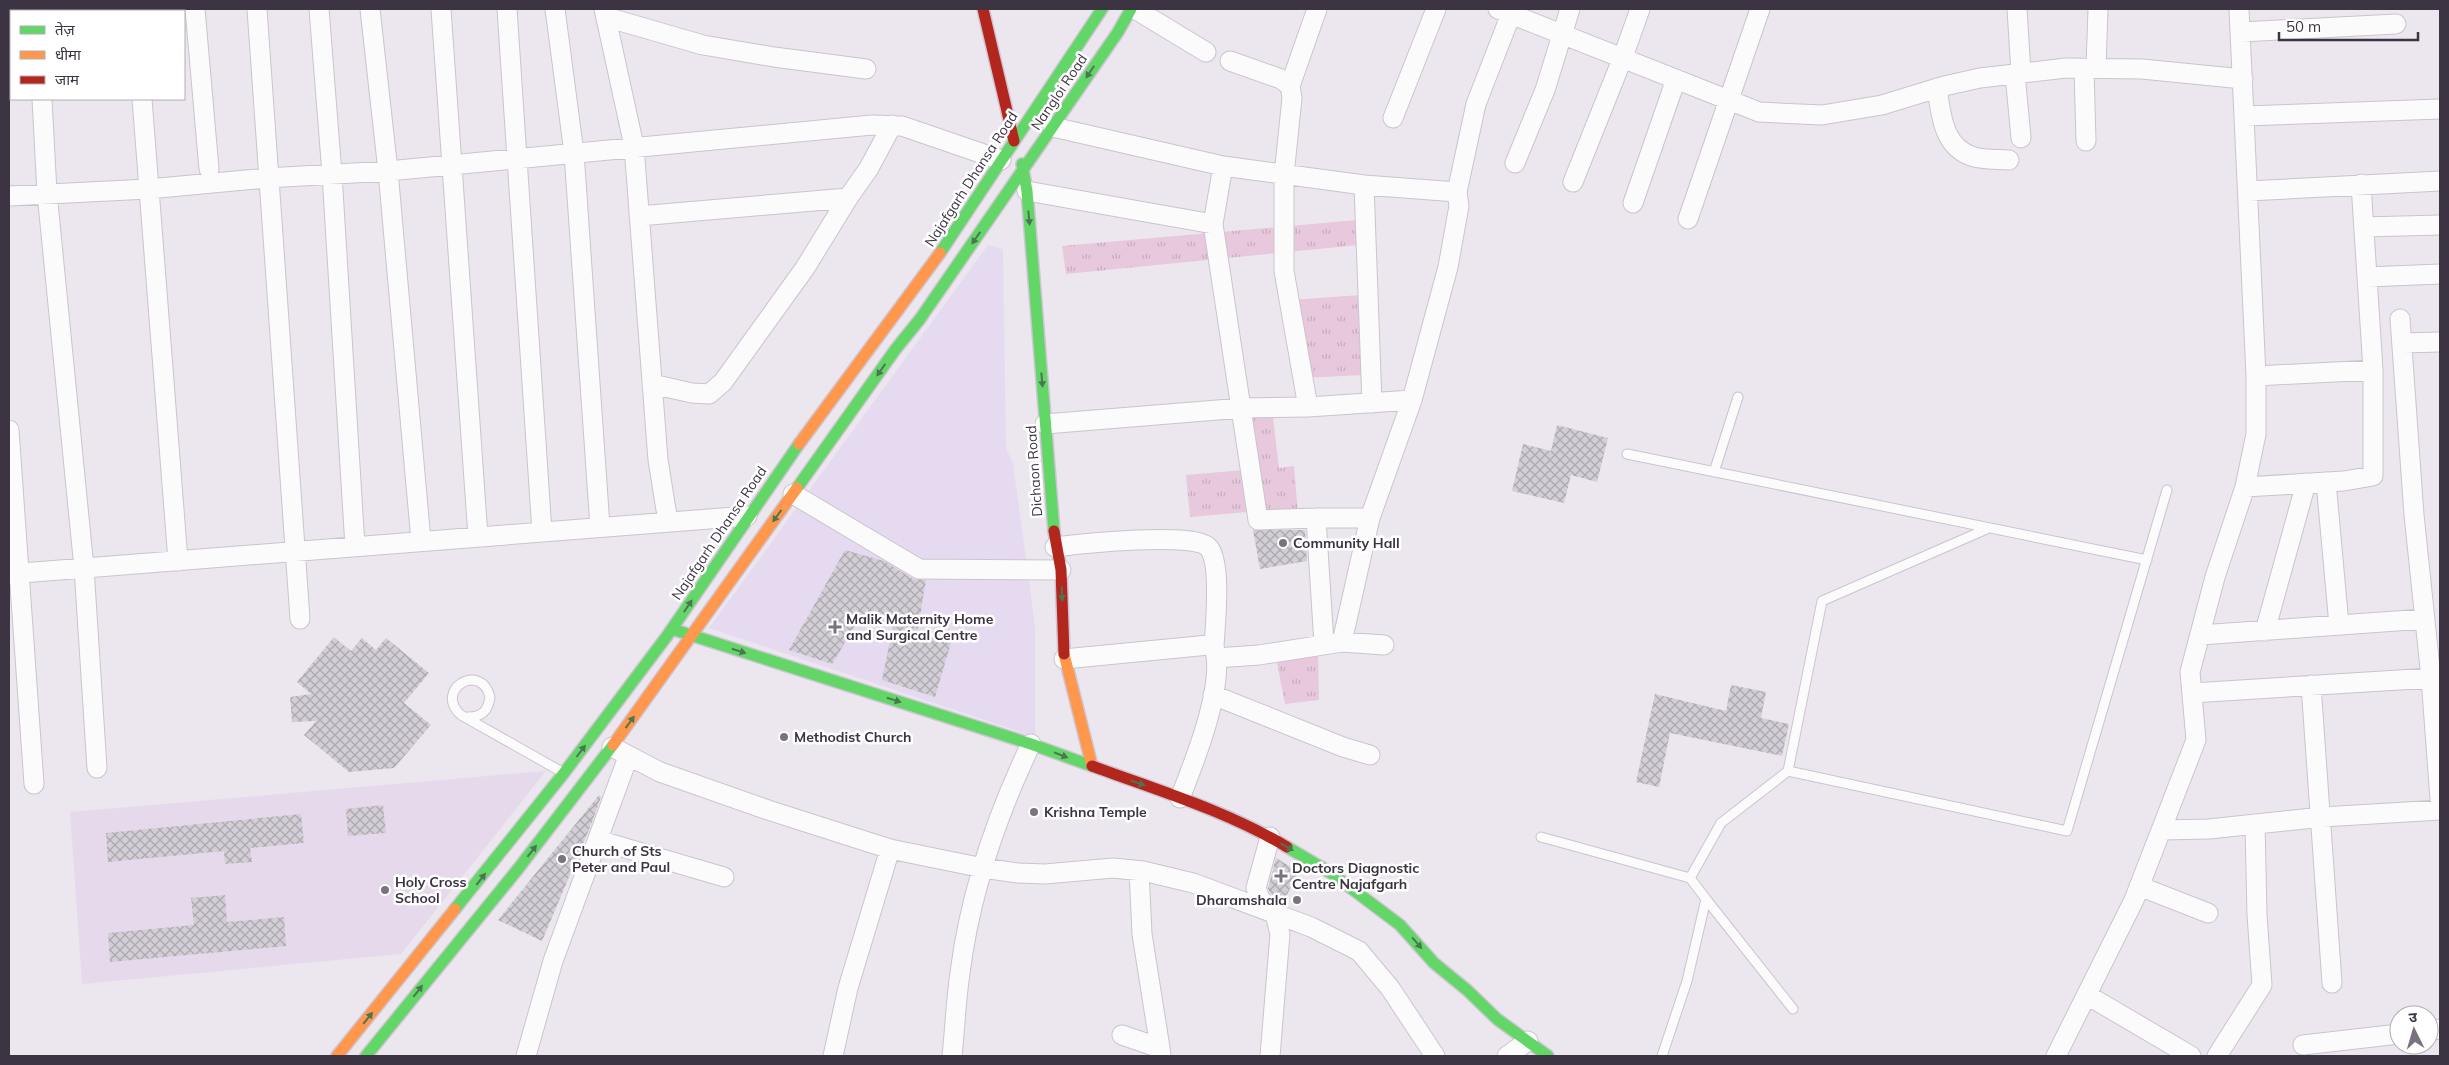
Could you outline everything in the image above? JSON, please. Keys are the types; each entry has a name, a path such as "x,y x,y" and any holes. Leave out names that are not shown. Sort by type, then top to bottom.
{"main road":[{"path":"983,9 1014,141"},
{"name":"Najafgarh Dhansa Road","path":"337,1056 564,773 672,628 747,516 867,350 958,229 1001,160 1102,9"},
{"name":"Nangloi Road","path":"366,1056 518,869 612,747 895,350 920,319 1054,127 1118,32 1131,9"},
{"name":"Dichaon Road","path":"1014,141 1024,170 1055,547 1061,570 1064,659 1092,766"},
{"path":"672,628 1031,744 1180,798 1270,837 1330,872 1400,924 1434,963 1467,990 1497,1019 1548,1056"}],"street":[{"path":"195,9 209,169"},
{"path":"257,9 300,619"},
{"path":"320,9 355,547"},
{"path":"370,9 388,171 421,541"},
{"path":"441,9 478,537"},
{"path":"507,9 542,532"},
{"path":"555,9 574,153 600,527"},
{"path":"1135,9 1206,52"},
{"path":"1308,407 1284,271 1284,175 1292,98 1290,86 1317,9"},
{"path":"1393,118 1436,9"},
{"path":"1515,163 1545,90 1570,9"},
{"path":"1573,182 1623,58 1640,9"},
{"path":"1688,219 1760,9"},
{"path":"2017,9 2018,74 2022,138"},
{"path":"2086,141 2090,68 2098,9"},
{"path":"2056,1056 2139,886 2196,740 2190,672 2214,577 2245,487 2256,434 2256,376 2240,9"},
{"path":"1333,643 1370,518 1412,400 1448,266 1459,206 1456,192 1476,104 1504,10 1759,112 1822,115 1882,105 1937,88 1980,78 2090,68 2151,70 2243,80"},
{"path":"603,11 703,44 774,57 866,69"},
{"path":"603,11 634,146 658,460 668,522"},
{"path":"2241,32 2396,24"},
{"path":"1230,61 1281,79 1290,86"},
{"path":"1633,203 1676,79"},
{"path":"1937,88 1943,126 1949,139 1958,149 1974,157 2009,160"},
{"path":"42,100 47,193 84,568 97,768"},
{"path":"142,100 178,561"},
{"path":"2244,116 2440,109"},
{"path":"652,384 692,394 709,394 723,382 804,268 869,168 892,124"},
{"path":"9,196 148,189 268,178 388,171 634,146 892,124 1001,160"},
{"path":"1054,127 1223,166 1364,185 1450,190 1456,192"},
{"path":"1223,166 1213,224 1258,520 1370,518"},
{"path":"2248,191 2440,181"},
{"path":"2245,487 2326,482 2373,476 2373,370 2361,184"},
{"path":"1364,185 1372,403"},
{"path":"1026,192 1213,224"},
{"path":"639,216 848,198"},
{"path":"2364,227 2440,225"},
{"path":"2367,277 2440,274"},
{"path":"2400,319 2440,799"},
{"path":"2402,343 2440,342"},
{"path":"2256,376 2373,370"},
{"path":"1045,424 1242,408 1308,407 1412,400"},
{"path":"9,430 14,574 34,784"},
{"path":"2326,482 2339,625"},
{"path":"2265,631 2306,483"},
{"path":"793,494 919,569 1061,570"},
{"path":"14,574 747,516"},
{"path":"1316,518 1333,643"},
{"path":"1055,547 1171,539 1203,542 1209,547 1213,555 1216,586 1213,695 1210,713 1180,798"},
{"path":"2200,635 2424,619"},
{"path":"1215,653 1259,655 1333,643 1384,645"},
{"path":"1064,659 1209,645 1215,653"},
{"path":"2192,693 2431,678"},
{"path":"2311,685 2322,817 2332,984"},
{"path":"1213,695 1333,743 1370,755"},
{"path":"952,1056 960,971 983,868 1012,785 1031,744"},
{"path":"612,747 660,772 890,849 983,868 1045,874 1113,868 1139,871 1193,883 1336,938 1359,952 1390,988 1435,1056"},
{"path":"526,1056 553,961 628,757"},
{"path":"2162,830 2209,829 2322,817 2440,810"},
{"path":"2217,1056 2262,985 2257,915 2255,824"},
{"path":"1270,837 1256,888 1260,899 1275,914 1280,934 1270,1056"},
{"path":"598,840 724,877"},
{"path":"833,1056 848,988 890,849"},
{"path":"1139,871 1142,934 1160,1052"},
{"path":"2139,886 2208,914"},
{"path":"2087,995 2191,1056"},
{"path":"1122,1035 1160,1052"},
{"path":"2303,1045 2389,1035"},
{"path":"1507,1056 1528,1042"}],"lane":[{"path":"1714,472 1738,397"},
{"path":"1627,454 2147,560"},
{"path":"1788,771 2067,830 2167,490"},
{"path":"1690,878 1721,823 1788,771 1822,601 1989,528"},
{"path":"468,717 480,715 486,711 490,697 485,686 473,680 462,682 457,686 452,698 456,710 468,717 564,773"},
{"path":"1542,838 1690,878 1793,1009"},
{"path":"1662,1056 1687,981 1706,899"}],"shaded area":[{"path":"988,245 1003,249 1006,449 1013,463 1035,626 1035,737 709,628"},
{"path":"546,771 401,954 82,984 70,812"}],"green space":[{"path":"1357,220 1359,245 1066,274 1062,246"},
{"path":"1360,295 1362,375 1303,378 1292,300"},
{"path":"1272,409 1279,468 1294,466 1298,514 1264,513 1248,413"},
{"path":"1244,470 1247,512 1190,517 1186,475"},
{"path":"1318,651 1319,700 1285,704 1276,657"}],"building":[{"path":"1557,425 1608,438 1597,482 1571,475 1564,503 1512,491 1523,444 1551,451"},
{"name":"Community Hall","path":"1253,530 1305,530 1307,561 1260,569"},
{"path":"845,550 884,561 913,579 926,580 917,634 951,643 935,697 882,680 893,626 860,618 832,664 789,650"},
{"path":"334,637 351,651 362,638 376,650 386,638 429,673 404,703 431,725 394,768 349,772 304,735 316,721 292,722 290,697 311,694 297,682"},
{"path":"1731,685 1766,692 1761,718 1789,724 1782,756 1670,733 1659,787 1636,782 1655,694 1726,711"},
{"name":"Church of Sts Peter and Paul","path":"599,795 601,797 591,825 542,941 498,920"},
{"path":"383,805 386,833 348,836 346,809"},
{"path":"301,814 304,843 250,848 252,862 225,864 224,851 108,862 106,833"},
{"path":"1276,858 1299,872 1282,904 1270,893 1268,888"},
{"path":"225,895 227,922 284,917 286,946 110,962 108,933 194,925 191,898"}],"traffic: fast":[{"path":"940,253 1102,9"},
{"path":"797,488 895,350 920,319 1118,32 1131,9"},
{"path":"1022,164 1027,191 1054,531"},
{"path":"455,909 564,773 667,636 799,444"},
{"path":"675,630 1031,744 1092,766"},
{"path":"366,1056 518,869 613,745"},
{"path":"1287,847 1331,873 1400,925 1434,963 1467,990 1497,1019 1548,1056"}],"traffic: slow":[{"path":"799,444 940,253"},
{"path":"613,745 797,488"},
{"path":"1064,654 1092,766"},
{"path":"337,1056 455,909"}],"traffic: jam":[{"path":"983,9 1014,141"},
{"path":"1054,531 1061,570 1064,654"},
{"path":"1092,766 1216,812 1287,847"}],"place":[{"name":"Community Hall","path":"1283,543"},
{"name":"Malik Maternity Home and Surgical Centre","path":"835,627"},
{"name":"Methodist Church","path":"784,737"},
{"name":"Krishna Temple","path":"1034,812"},
{"name":"Church of Sts Peter and Paul","path":"562,859"},
{"name":"Doctors Diagnostic Centre Najafgarh","path":"1281,876"},
{"name":"Holy Cross School","path":"385,890"},
{"name":"Dharamshala","path":"1297,900"}]}
